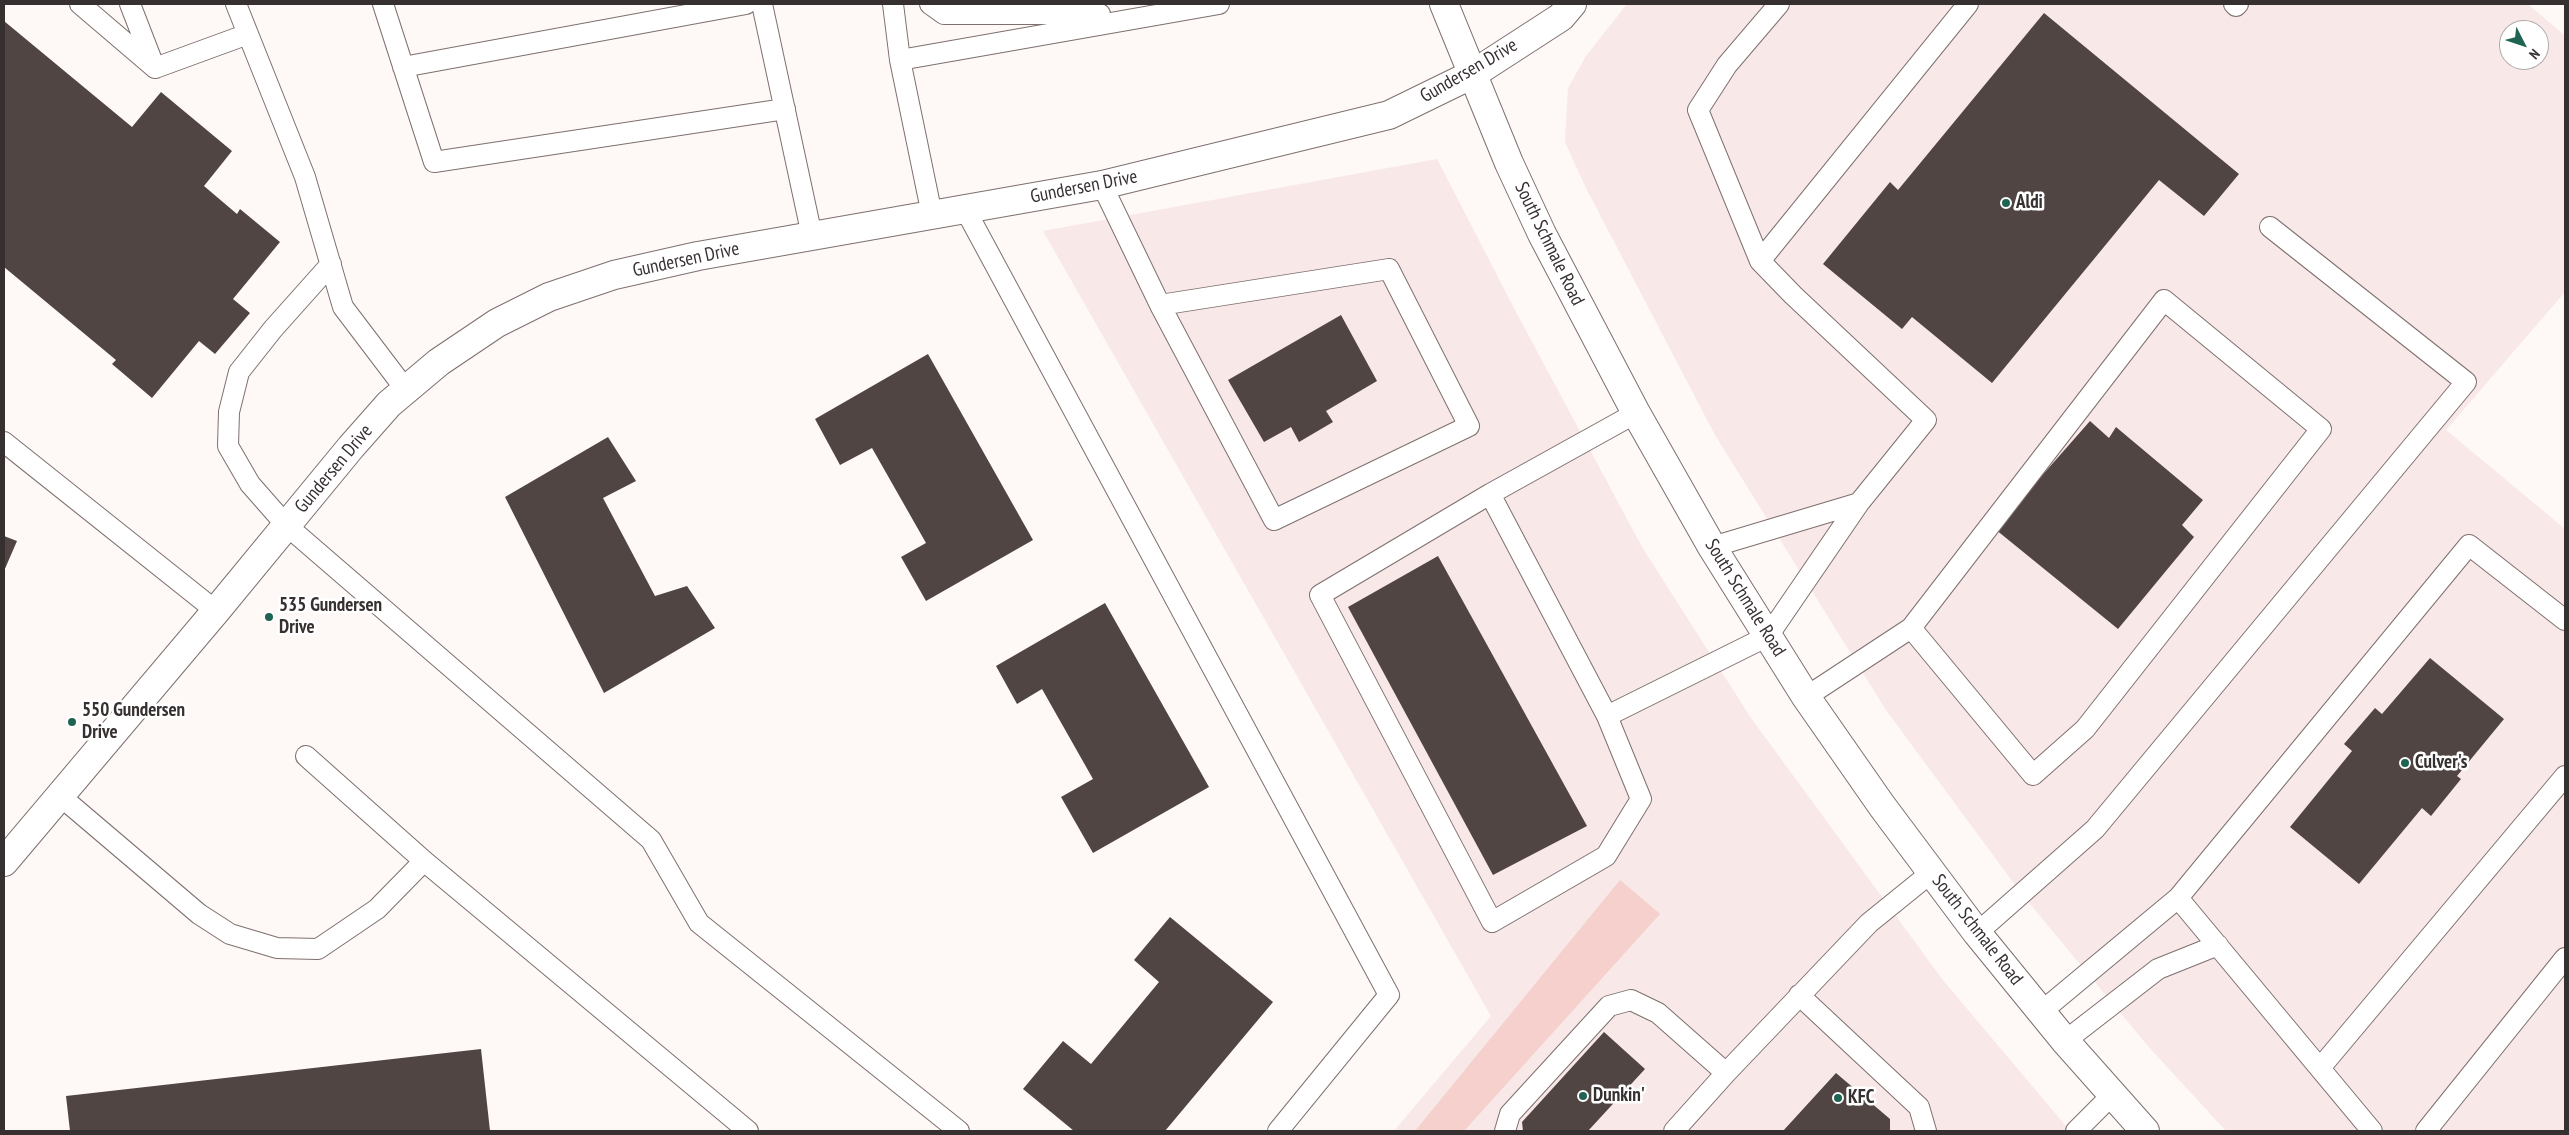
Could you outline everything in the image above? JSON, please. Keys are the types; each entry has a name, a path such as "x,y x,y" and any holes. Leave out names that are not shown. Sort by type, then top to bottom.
{"street":[{"name":"South Schmale Road","path":"1444,4 1509,163 1542,234 1636,413 1712,547 1806,697 1977,933 2041,1012 2145,1131"},
{"name":"Gundersen Drive","path":"4,862 216,611 351,446 390,404 439,362 497,323 549,298 614,275 698,256 1102,185 1389,115 1473,74 1561,16 1572,4"}],"lane":[{"path":"80,4 155,68"},
{"path":"130,4 155,68"},
{"path":"236,4 304,177 343,307 406,390"},
{"path":"383,4 434,162 785,109"},
{"path":"403,68 746,4"},
{"path":"762,4 812,236"},
{"path":"893,4 900,60 932,215"},
{"path":"930,4 944,14 1153,14"},
{"path":"900,60 1153,14 1219,4"},
{"path":"1607,716 1768,636 1859,503 1926,420 1793,295 1760,261 1698,110 1727,65 1779,4"},
{"path":"1760,261 1968,4"},
{"path":"2234,4 2236,6 2238,4"},
{"path":"155,68 248,34"},
{"path":"1102,185 1160,305 1274,520 1469,426 1389,268 1160,305"},
{"path":"965,209 1389,995 1278,1131"},
{"path":"1977,933 2095,829 2466,382 2270,228"},
{"path":"331,264 273,329 239,372 230,412 228,446 250,484 286,525 651,840 699,922 959,1131"},
{"path":"1806,697 1911,628 2164,300 2321,429 2085,729 2033,775 1911,628"},
{"path":"1490,494 1607,716 1641,799 1606,856 1492,922 1320,596 1490,494 1636,413"},
{"path":"4,442 216,611"},
{"path":"1712,547 1859,503"},
{"path":"2041,1012 2178,898 2469,545 2565,620"},
{"path":"306,756 424,861 748,1131"},
{"path":"2320,1068 2565,776"},
{"path":"59,795 199,914 230,934 277,948 318,949 377,909 424,861"},
{"path":"1674,1131 1726,1073 1869,923 1932,872"},
{"path":"2178,898 2372,1131"},
{"path":"2065,1040 2158,968 2218,945"},
{"path":"2426,1131 2565,958"},
{"path":"1800,995 1919,1107 1926,1131"},
{"path":"1504,1131 1510,1114 1609,1006 1631,1000 1658,1013 1726,1073"},
{"path":"2076,1131 2112,1095"}],"shaded area":[{"path":"1627,4 2528,4 2546,20 2499,20 2499,70 2549,70 2549,22 2565,36 2565,292 2446,430 2565,529 2565,1131 2226,1131 2147,1045 2021,893 1886,710 1715,435 1586,188 1565,142 1568,88 1586,56"},
{"path":"1437,159 1517,314 1642,547 1751,718 1942,979 2070,1131 1394,1131 1491,1016 1043,231"},
{"path":"1620,880 1660,914 1464,1131 1415,1131"}],"building":[{"name":"Aldi","path":"2044,13 2239,174 2204,216 2159,180 1992,383 1912,317 1902,329 1823,264 1890,182 1898,190"},
{"path":"4,21 132,127 161,92 232,151 204,186 237,214 240,209 280,242 233,299 250,313 215,354 199,341 152,398 112,364 116,360 4,267"},
{"path":"1341,315 1377,381 1326,411 1333,422 1299,442 1291,427 1264,442 1228,380"},
{"path":"928,354 1033,540 926,601 901,557 926,543 872,448 840,465 815,419"},
{"path":"2090,421 2109,438 2116,427 2203,500 2182,525 2194,537 2118,629 1995,529"},
{"path":"608,437 636,481 603,498 655,596 687,586 715,628 604,693 505,497"},
{"path":"4,536 17,541 4,571"},
{"path":"1438,556 1587,826 1493,875 1348,607"},
{"path":"1105,603 1209,787 1093,853 1061,797 1093,779 1042,689 1017,704 996,666"},
{"name":"Culver's","path":"2430,658 2504,719 2457,776 2461,779 2431,816 2422,808 2359,884 2290,827 2352,751 2344,744 2375,708 2382,714"},
{"path":"1170,917 1273,1002 1165,1131 1074,1131 1023,1089 1063,1041 1091,1064 1159,982 1134,960"},
{"name":"Dunkin'","path":"1604,1032 1645,1069 1588,1131 1523,1131 1522,1122"},
{"path":"481,1049 490,1131 70,1131 66,1096"},
{"path":"1836,1073 1890,1119 1890,1131 1783,1131"}],"place":[{"name":"Aldi","path":"2006,203"},
{"name":"535 Gundersen Drive","path":"269,617"},
{"name":"550 Gundersen Drive","path":"72,722"},
{"name":"Culver's","path":"2405,763"},
{"name":"Dunkin'","path":"1583,1096"},
{"name":"KFC","path":"1838,1098"}]}
